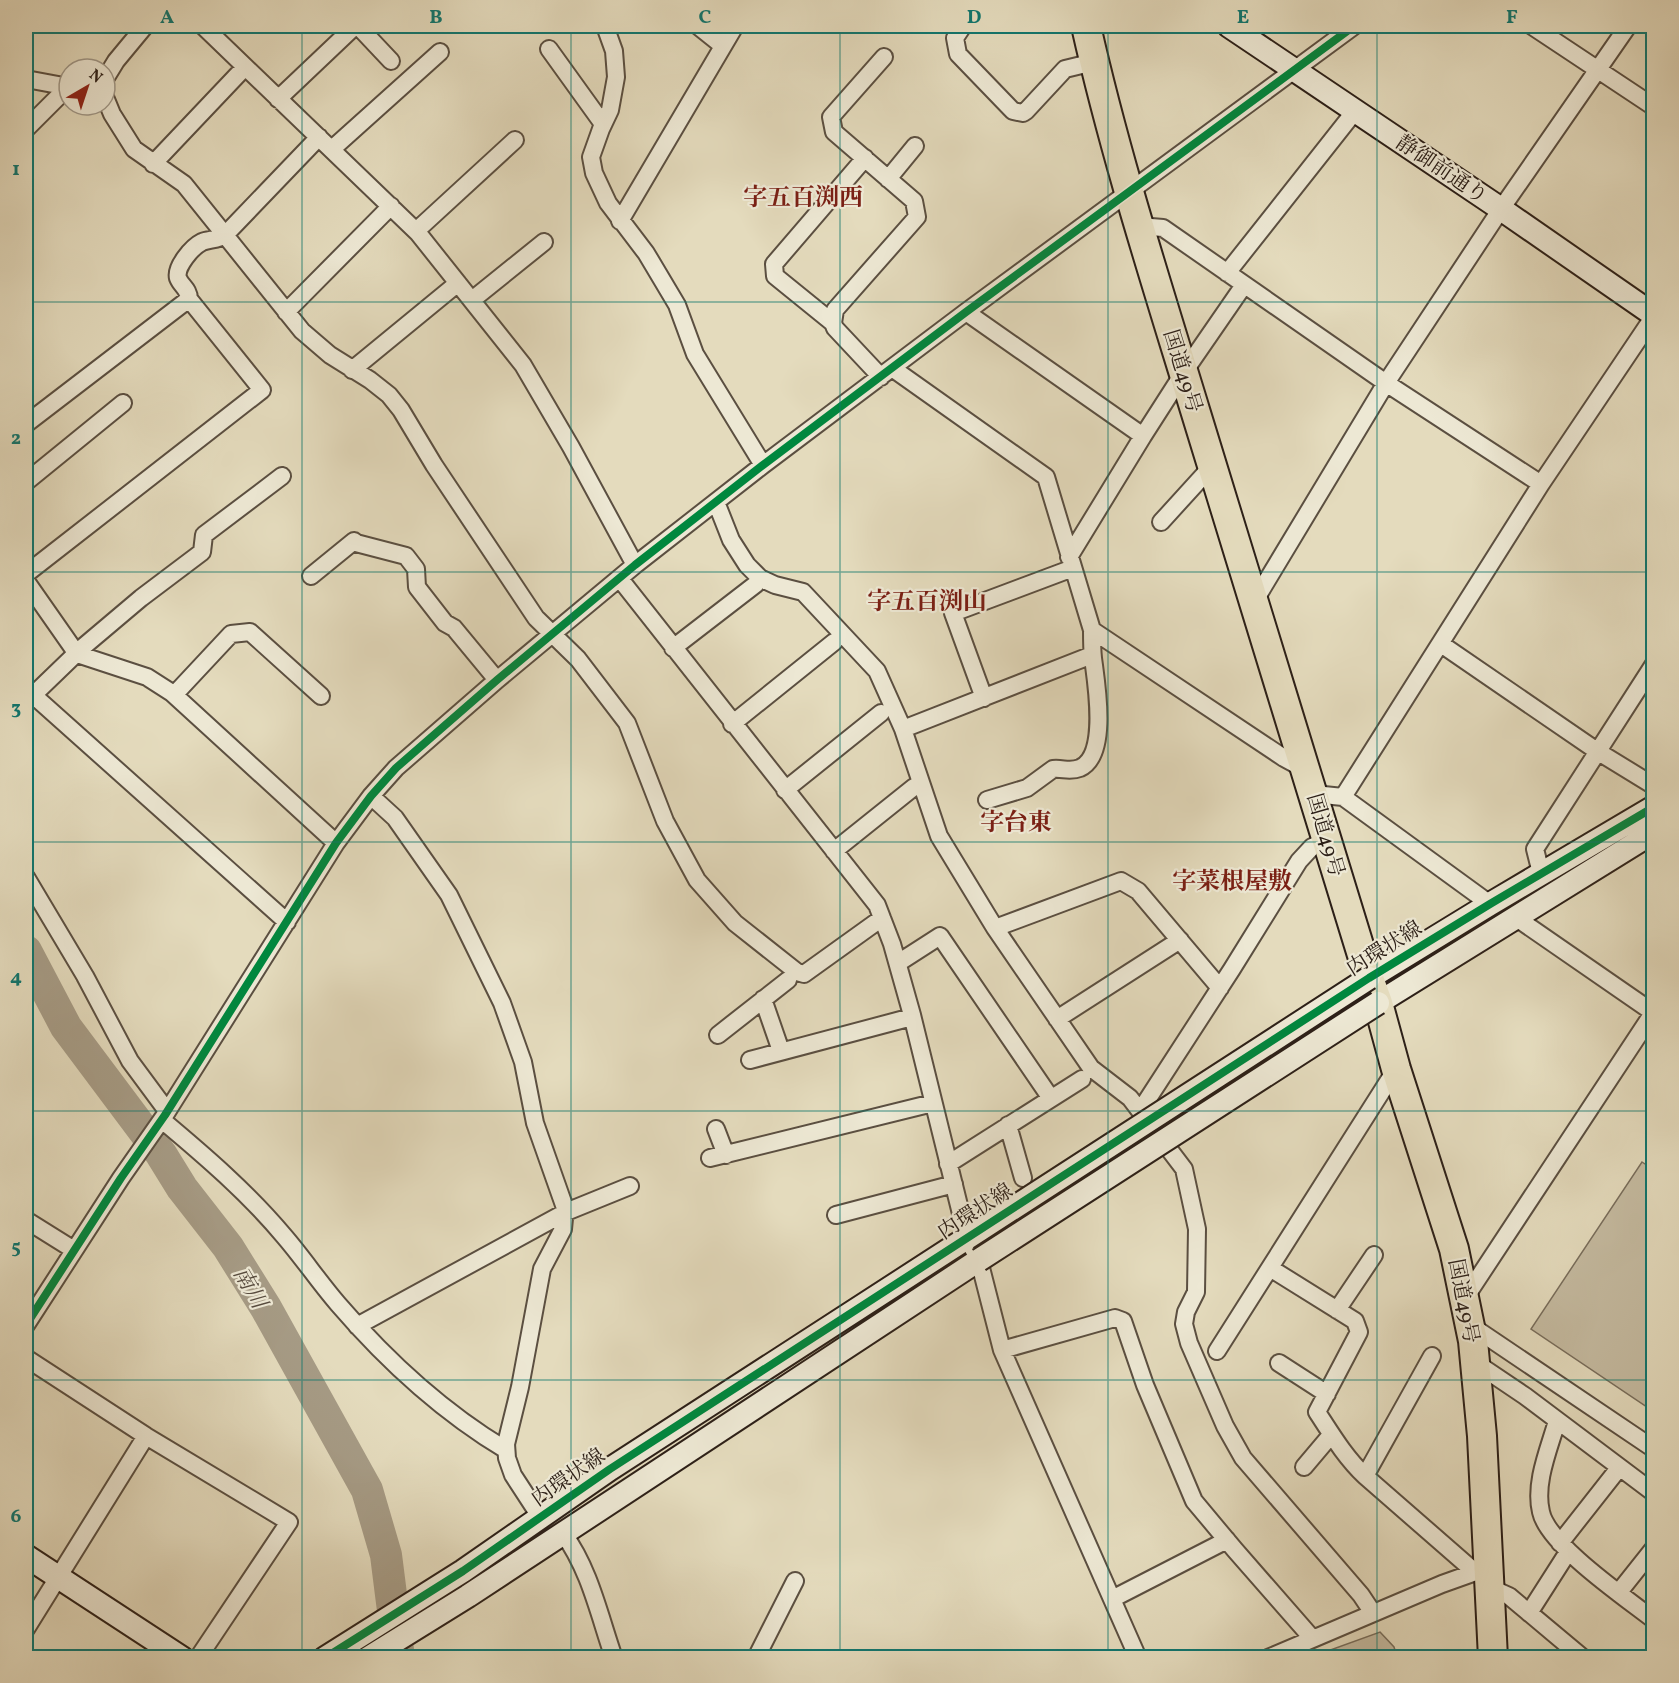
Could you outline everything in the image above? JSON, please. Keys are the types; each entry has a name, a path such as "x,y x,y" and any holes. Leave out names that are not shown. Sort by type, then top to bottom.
{"highway":[{"name":"国道49号","path":"1086,26 1103,100 1139,226 1396,1069 1451,1241 1468,1312 1476,1363 1482,1436 1484,1575 1493,1658"}],"street":[{"path":"117,60 145,26"},
{"path":"203,26 416,231 472,300 523,365 635,565"},
{"path":"278,99 356,26 391,62"},
{"path":"604,26 614,51 616,77 610,110 593,149 591,157 593,166 603,193 620,221 646,253 677,305 695,354 763,465"},
{"path":"698,26 723,46"},
{"path":"620,221 735,26"},
{"path":"963,26 955,38 958,54 1013,111 1023,113 1026,111 1065,69 1094,62"},
{"name":"静御前通り","path":"1229,26 1502,209 1653,316"},
{"path":"26,1325 121,1178 165,1115 336,843 371,796 396,768 635,565 763,465 1354,26"},
{"path":"1532,26 1653,107"},
{"path":"1254,602 1386,383 1628,26"},
{"path":"549,49 603,124"},
{"path":"332,149 440,52"},
{"path":"833,323 835,309 917,217 914,201 834,132 831,117 884,57"},
{"path":"153,164 245,67"},
{"path":"26,79 57,85"},
{"path":"27,127 57,98"},
{"path":"1227,273 1356,111"},
{"path":"114,117 131,146 140,155 184,184 286,312 319,347 370,380 389,395 401,410 434,465 536,618 578,660 627,723 665,821 697,880 735,923 797,972 804,974 882,918"},
{"path":"26,574 262,390 189,299 189,294 178,278 178,269 196,246 225,235 319,137"},
{"path":"416,231 515,140"},
{"path":"888,179 915,146"},
{"path":"865,158 774,264 776,276 833,323 835,328 887,373 1046,477 1092,630 1092,655 1100,709 1096,742 1091,757 1083,767 1068,771 1053,769 1027,788 987,800"},
{"path":"286,312 391,206"},
{"path":"1139,226 1163,228 1386,383 1541,484"},
{"path":"472,300 544,242"},
{"path":"352,370 458,283"},
{"path":"984,698 953,614 1071,562 1143,436 1244,285"},
{"path":"26,424 189,299"},
{"path":"966,312 1143,436"},
{"path":"1343,797 1541,484 1653,316"},
{"path":"26,482 123,403"},
{"path":"1161,522 1212,466"},
{"path":"282,476 204,535 202,552 82,647 29,699 287,922"},
{"path":"716,502 731,540 747,565 760,578 775,585 803,592 877,671 903,729 939,836 995,928 1091,1068 1130,1098 1184,1169 1197,1229 1196,1292 1186,1312 1184,1324 1189,1343 1225,1426 1243,1458 1373,1612"},
{"path":"311,576 354,541 406,556 416,569 417,587 445,623 454,628 497,681"},
{"path":"620,579 732,724 877,905 898,963 967,1238 979,1260 1002,1350 1138,1658"},
{"path":"26,581 77,654 147,677 174,695 336,843"},
{"path":"674,648 756,584"},
{"path":"1092,630 1284,758 1310,782 1343,797 1490,904"},
{"path":"174,695 231,634 250,632 321,696"},
{"path":"732,724 834,642"},
{"path":"1441,644 1597,751 1653,786"},
{"path":"903,729 1092,655"},
{"path":"1541,873 1535,849 1653,664"},
{"path":"785,790 882,713"},
{"path":"834,851 914,787"},
{"path":"371,796 395,818 449,895 502,1003 523,1062 535,1123 566,1212 560,1235 542,1269 520,1387 507,1436 506,1450 513,1475 541,1518"},
{"name":"内環状線","path":"368,1658 447,1609 979,1260 1374,991 1490,904 1653,807"},
{"name":"内環状線","path":"333,1652 541,1518 610,1468 967,1238 1374,991 1515,917 1653,832"},
{"path":"1140,1111 1299,861 1312,847 1327,840"},
{"path":"26,877 85,976 130,1061 165,1115 286,1237 306,1265 357,1326 419,1388 457,1418 506,1450"},
{"path":"995,928 1121,881 1138,891 1220,988"},
{"path":"1515,917 1653,1013 1468,1312 1653,1449"},
{"path":"898,963 940,936 1050,1097"},
{"path":"1057,1019 1180,940"},
{"path":"718,1035 788,980"},
{"path":"763,999 781,1051"},
{"path":"750,1060 912,1017"},
{"path":"1217,1351 1396,1069"},
{"path":"948,1164 1050,1097 1082,1079"},
{"path":"716,1129 718,1157 933,1102"},
{"path":"1008,1125 1023,1178"},
{"path":"836,1215 954,1184"},
{"path":"357,1326 566,1212 630,1186"},
{"path":"26,1220 74,1250"},
{"path":"1337,1310 1374,1255"},
{"path":"1270,1268 1355,1321 1359,1332 1317,1412 1349,1460 1365,1476 1583,1658"},
{"path":"1002,1350 1115,1318 1123,1321 1188,1490 1200,1510 1312,1638"},
{"path":"1365,1476 1432,1356"},
{"path":"26,1358 146,1436 288,1522 198,1658"},
{"path":"1279,1363 1327,1394"},
{"path":"1476,1363 1525,1396 1653,1493"},
{"path":"1557,1421 1542,1478 1540,1501 1544,1522 1564,1548 1653,1620"},
{"path":"1304,1467 1332,1435"},
{"path":"26,1629 146,1436"},
{"path":"1529,1613 1564,1548 1619,1468"},
{"path":"563,1533 575,1548 586,1574 614,1658"},
{"path":"1112,1599 1227,1540"},
{"path":"1619,1592 1653,1548"},
{"path":"26,1556 182,1658"},
{"path":"1268,1658 1373,1612 1484,1575"},
{"path":"756,1658 795,1581"}],"shaded area":[{"path":"1642,1162 1654,1170 1653,1411 1531,1329"},
{"path":"1380,1632 1394,1647 1397,1657 1311,1657"}],"waterway":[{"name":"南川","path":"26,951 66,1027 161,1154 182,1188 228,1247 266,1308 367,1490 386,1555 399,1658"}],"cycle path":[{"path":"26,1325 121,1178 165,1115 336,843 371,796 396,768 635,565 763,465 1354,26"},
{"path":"325,1658 463,1571 610,1469 1369,978 1654,807"}],"district":[{"name":"字五百渕西","path":"803,197"},
{"name":"字五百渕山","path":"927,601"},
{"name":"字台東","path":"1016,822"},
{"name":"字菜根屋敷","path":"1232,881"}]}
